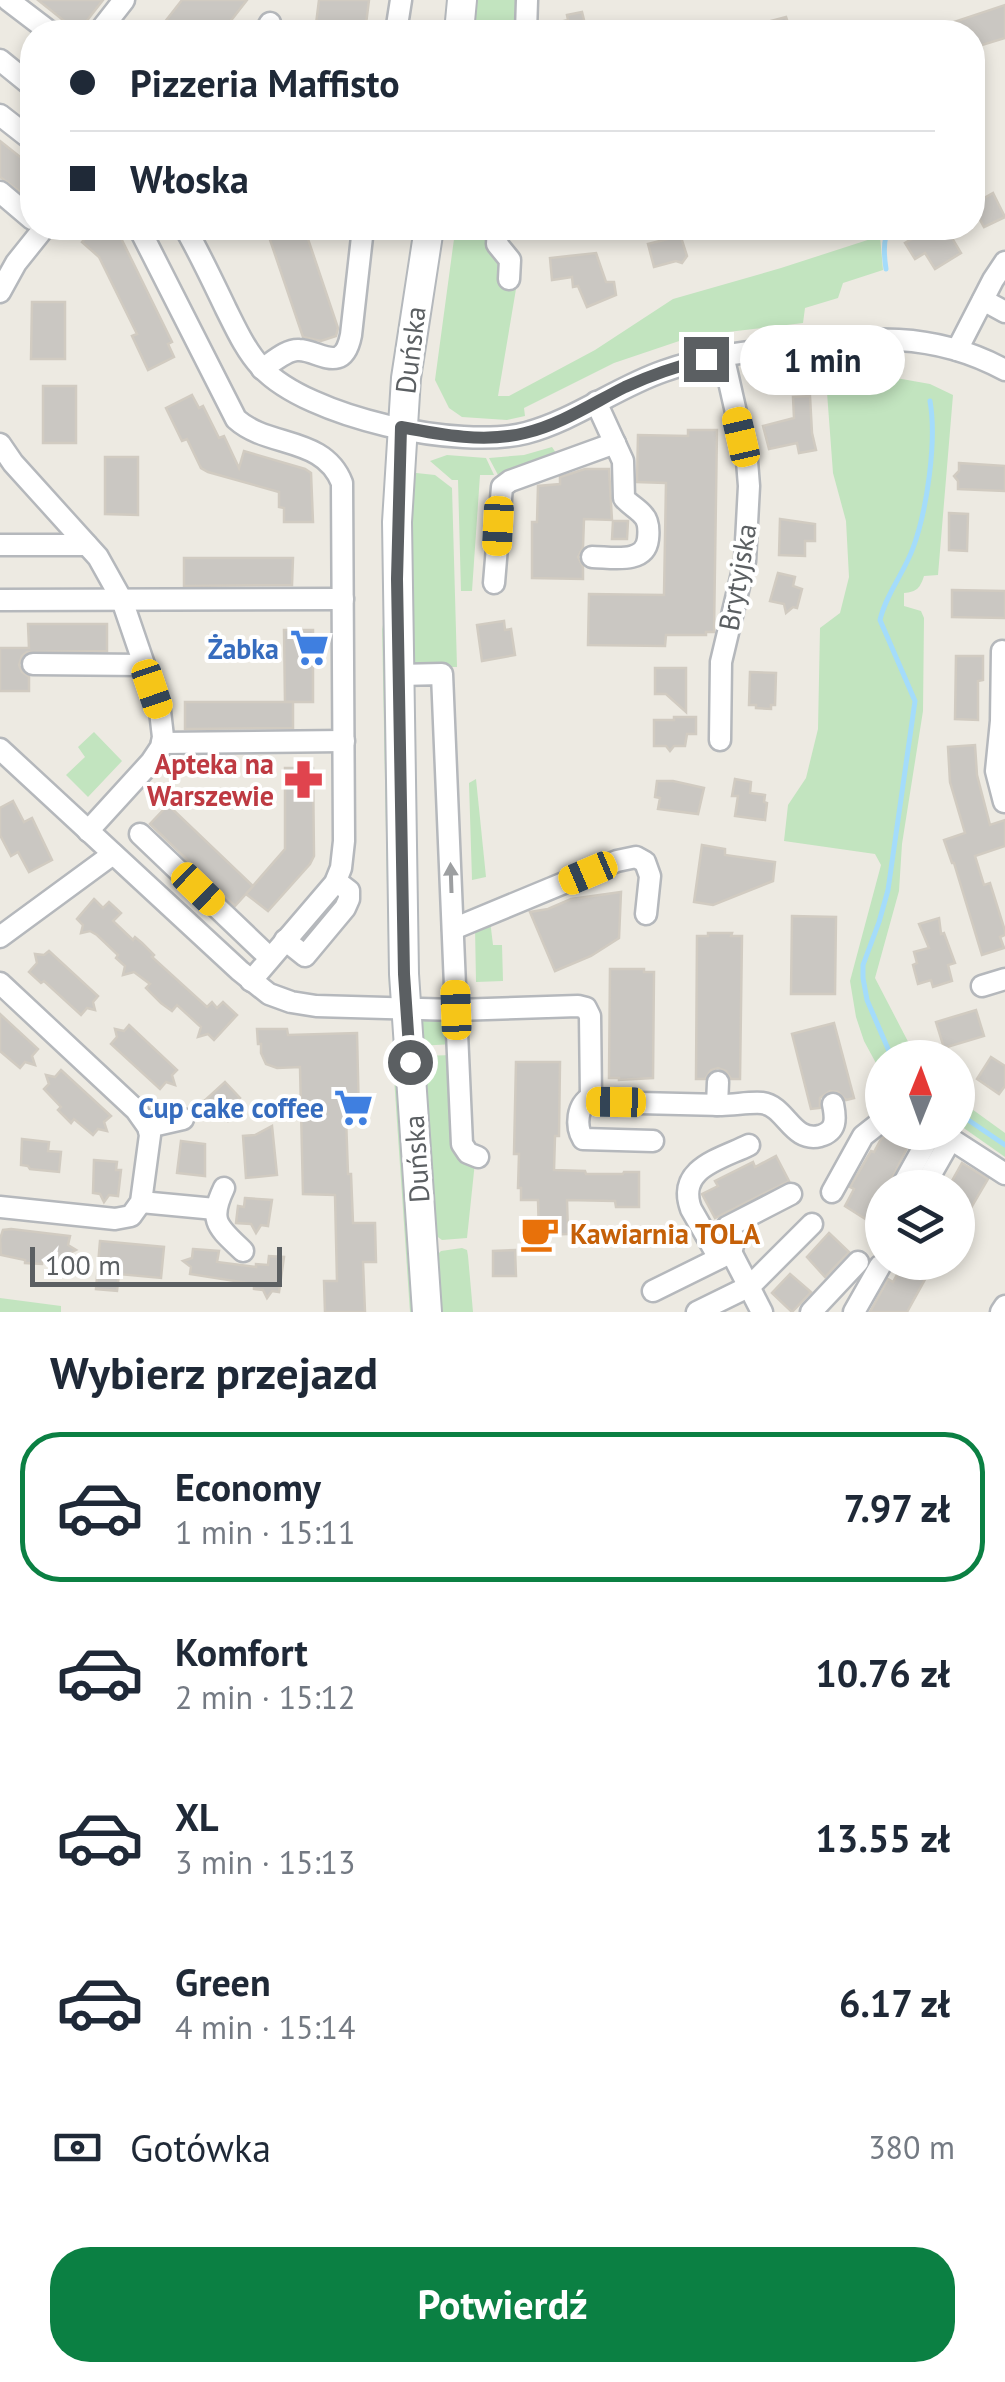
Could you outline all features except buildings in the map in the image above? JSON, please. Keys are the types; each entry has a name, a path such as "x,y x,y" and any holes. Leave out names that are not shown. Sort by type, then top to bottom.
{"street":[{"path":"8,0 34,20"},
{"path":"108,20 124,0"},
{"path":"0,60 20,76"},
{"path":"0,115 20,131"},
{"path":"0,192 20,209"},
{"path":"3,278 33,240"},
{"path":"145,240 236,419 247,428 320,454 339,476 343,496 343,849 336,881 251,981"},
{"path":"192,240 240,337 262,368 306,400 351,416 401,427 464,437 501,437 528,432 664,371 723,356 884,338 958,350 1005,370"},
{"path":"262,368 292,350 326,359 345,350 351,334 363,240"},
{"name":"Duńska","path":"427,240 401,427 397,522 406,1009 427,1312"},
{"path":"497,240 510,260 508,280"},
{"path":"958,350 1005,262"},
{"path":"983,300 1005,312"},
{"name":"Brytyjska","path":"720,740 721,662 745,561 749,486 723,356"},
{"path":"592,557 636,557 648,543 645,517 624,498 623,461 596,402"},
{"path":"494,584 502,488 510,481 614,443"},
{"path":"2,452 107,570 122,600 160,712 162,743 147,767 88,831"},
{"path":"0,545 87,545"},
{"path":"0,600 344,599"},
{"path":"1002,651 1001,744 996,771 1004,802"},
{"path":"33,664 144,665"},
{"path":"398,675 442,674 462,1144 468,1154 478,1157"},
{"path":"162,743 344,741"},
{"path":"0,748 269,994 316,1006 586,1008 590,1016 591,1097 596,1102 766,1104 795,1130 816,1137 833,1128 833,1104"},
{"path":"140,834 270,958"},
{"path":"0,937 113,854"},
{"path":"453,929 630,857 645,862 649,871 646,914"},
{"path":"982,986 1005,979"},
{"path":"0,984 136,1110 150,1135 142,1202 131,1216 115,1219 0,1207"},
{"path":"717,1105 718,1082"},
{"path":"591,1097 580,1109 580,1134 584,1139 653,1141"},
{"path":"148,1127 183,1119"},
{"path":"832,1192 865,1134"},
{"path":"750,1145 698,1170 688,1192 692,1209 750,1286 762,1312"},
{"path":"915,1170 930,1150"},
{"path":"966,1150 1005,1174"},
{"path":"224,1188 214,1208 220,1229 244,1251"},
{"path":"654,1291 726,1255 734,1239 727,1228 791,1194"},
{"path":"142,1202 214,1208"},
{"path":"698,1312 750,1286 812,1224"},
{"path":"812,1312 858,1262"},
{"path":"854,1312 872,1280"}],"green space":[{"path":"471,0 521,0 520,20 469,20"},
{"path":"454,240 498,240 517,283 498,396 509,396 595,350 673,299 868,240 880,240 883,270 843,283 838,298 805,308 803,323 694,336 614,363 524,408 525,416 507,420 462,417 449,408 435,380"},
{"path":"868,373 930,384 953,395 938,575 924,576 917,589 904,593 904,606 921,611 924,618 923,711 902,844 899,891 875,978 907,1040 865,1043 856,1017 850,981 881,865 875,854 784,841 788,805 806,778 818,729 820,628 840,613 849,577 846,521 833,473 826,379"},
{"path":"552,447 556,453 527,468 498,475 489,458 524,455"},
{"path":"447,455 486,458 494,475 480,475 472,591 461,591 458,480 452,480 430,461"},
{"path":"407,472 435,475 452,488 457,667 412,664"},
{"path":"382,625 391,665 389,989"},
{"path":"94,732 122,761 88,797 66,775 85,757 78,747"},
{"path":"476,779 486,877 472,880 469,783"},
{"path":"490,920 493,945 502,945 503,981 476,982 475,927"},
{"path":"441,1019 449,1024 454,1044 418,1046 421,1023"},
{"path":"454,1055 475,1162 467,1238 442,1240 435,1235 419,1056"},
{"path":"393,1063 402,1063 419,1312 410,1312"},
{"path":"975,1111 1005,1133 1005,1157 975,1136"},
{"path":"467,1250 473,1312 437,1312 435,1257 441,1251"},
{"path":"0,1298 61,1306 61,1312 0,1312"}],"waterway":[{"path":"885,240 886,269"},
{"path":"884,1040 867,1000 863,965 888,890 915,701 880,620 913,548 923,515 931,455 930,401"},
{"path":"975,1125 1005,1145"}],"place":[{"name":"Żabka","path":"309,648"},
{"name":"Apteka na Warszewie","path":"304,779"},
{"name":"Cup cake coffee","path":"354,1107"},
{"name":"Kawiarnia TOLA","path":"540,1233"}],"route":[{"path":"410,1062 404,974 397,579 401,427 479,438 528,432 664,371 706,359"}]}
